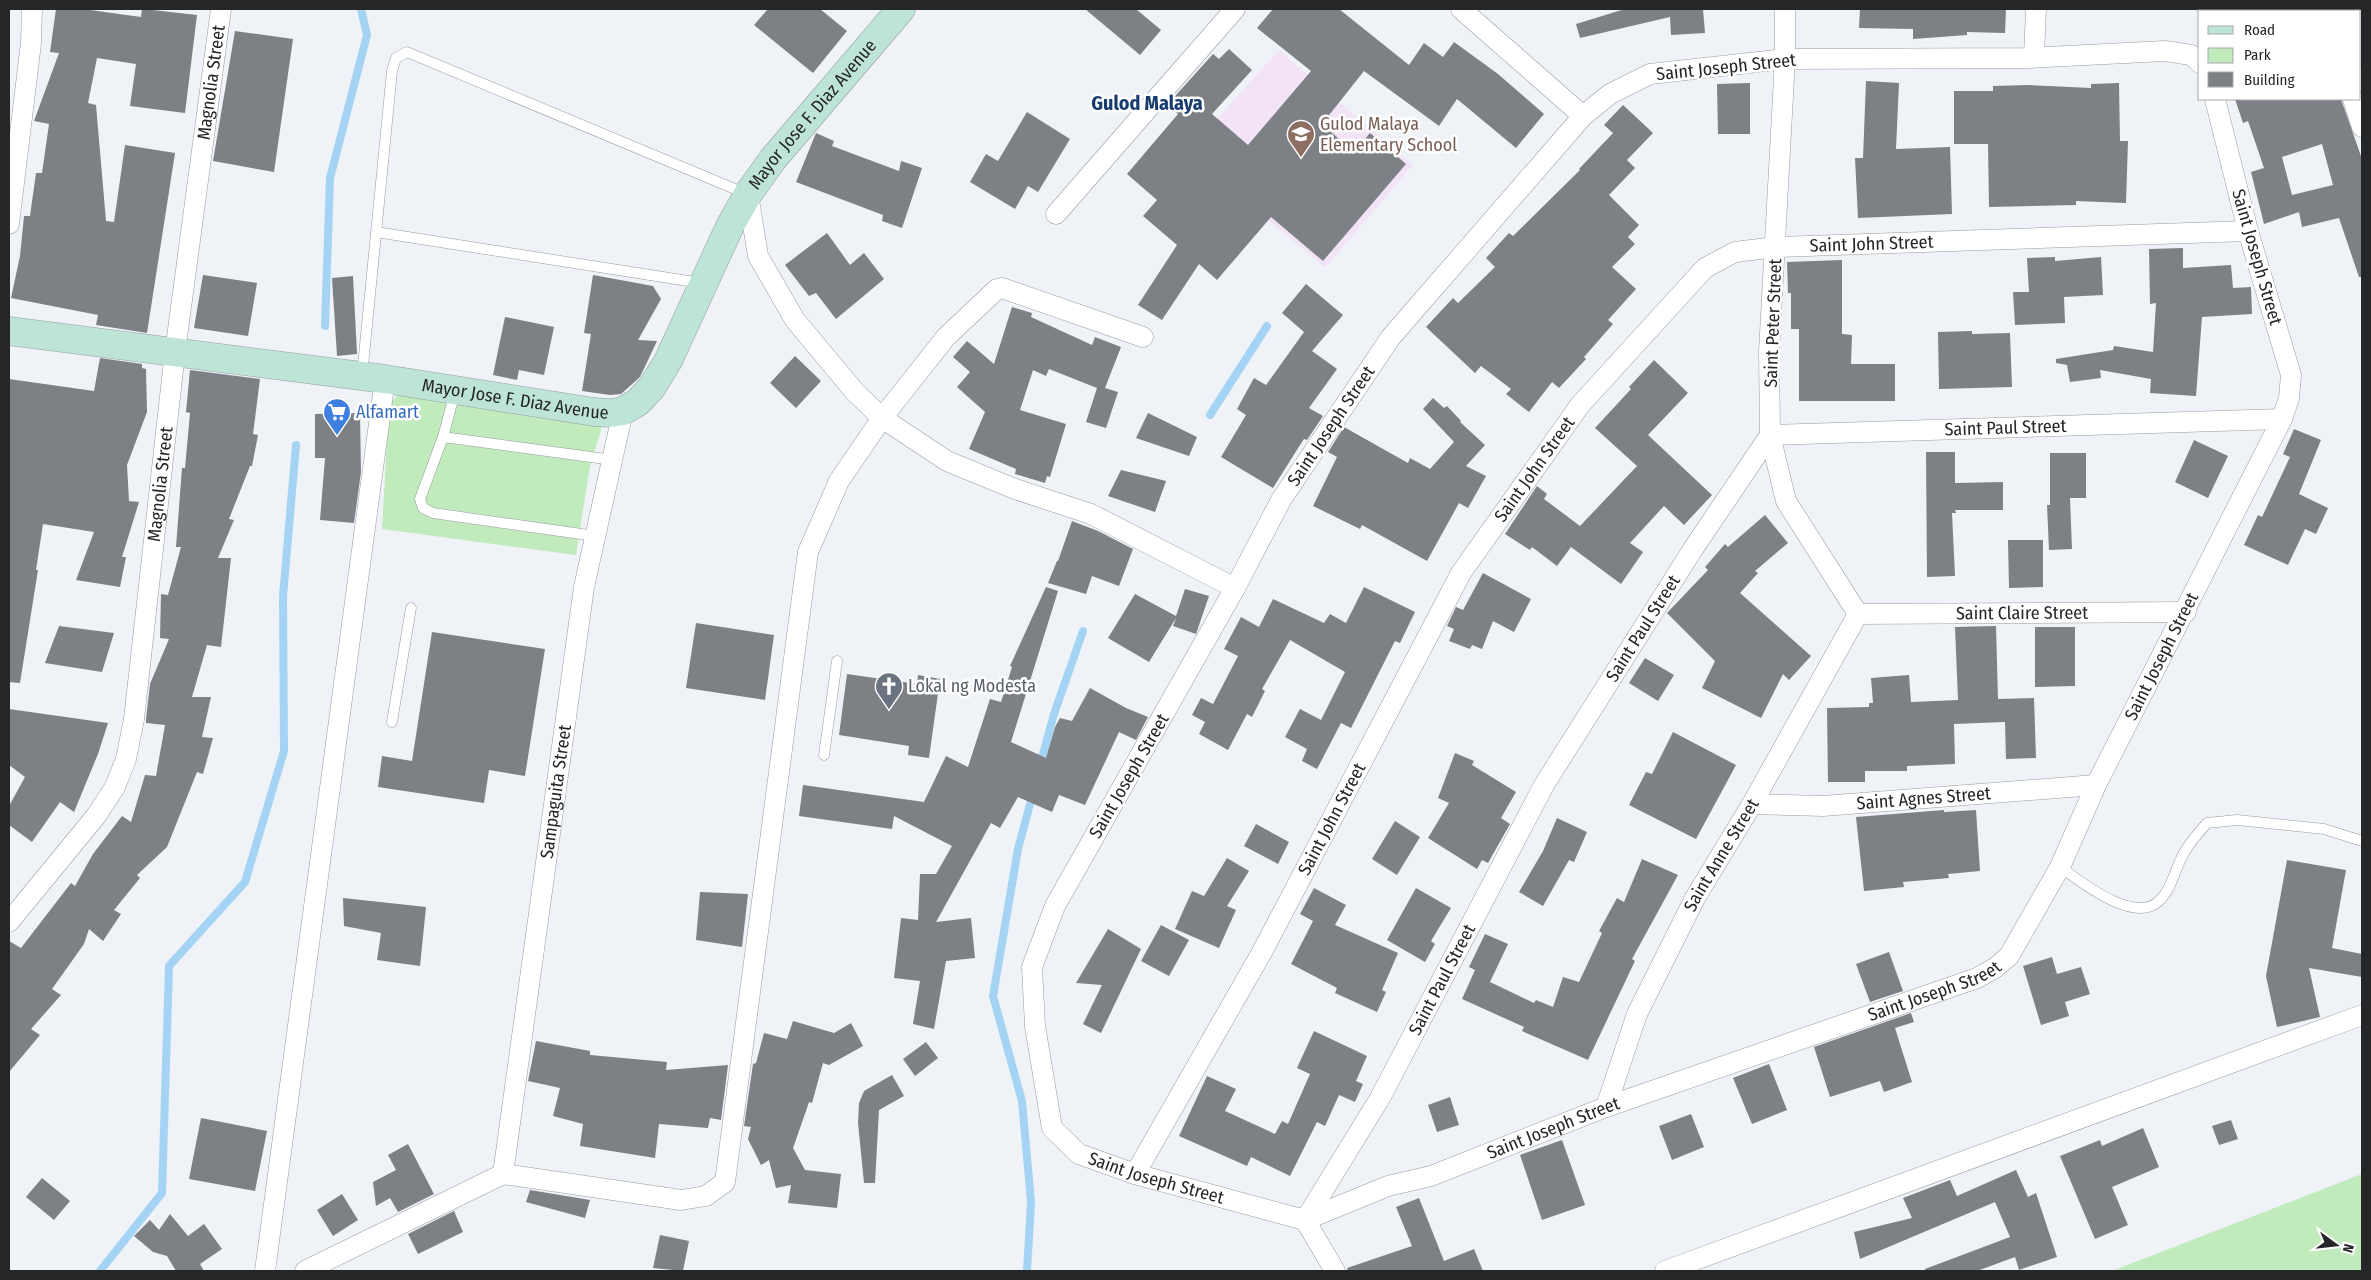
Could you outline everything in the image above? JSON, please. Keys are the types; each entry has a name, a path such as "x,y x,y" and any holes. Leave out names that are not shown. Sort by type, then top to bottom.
{"main road":[{"name":"Mayor Jose F. Diaz Avenue","path":"9,330 373,378 594,412 610,413 623,411 638,402 652,387 668,361 730,226 748,194 773,159 901,9"}],"street":[{"path":"9,224 32,43 32,9"},
{"name":"Magnolia Street","path":"9,922 96,816 115,787 126,759 134,720 174,352 222,9"},
{"path":"1056,214 1235,9"},
{"path":"1461,9 1583,116"},
{"name":"Saint Peter Street","path":"1785,9 1785,59 1769,352 1770,435 1786,501 1858,614"},
{"path":"2034,58 2036,9"},
{"name":"Saint Joseph Street","path":"2198,61 2191,55 2165,51 2034,58 1785,59 1650,74 1610,94 1583,116 1391,337 1281,500 1235,588 1055,906 1032,967 1035,1026 1052,1128 1079,1154 1135,1174 1304,1220 1388,1186 1432,1176 1606,1107 1977,978 1995,968 2009,956 2060,867 2096,785 2186,612 2282,419 2289,398 2291,375 2248,231 2215,100"},
{"path":"2353,100 2362,127"},
{"path":"748,194 758,256 795,320 855,392 882,418 947,461 1016,490 1091,514 1235,588"},
{"name":"Saint John Street","path":"1135,1174 1262,952 1461,573 1580,406 1705,268 1735,252 1776,247 2248,231"},
{"path":"305,1271 503,1174 681,1200 706,1196 726,1182 808,552 839,481 882,418 946,337 997,289 1002,288 1144,337"},
{"path":"266,1271 373,378"},
{"name":"Sampaguita Street","path":"503,1174 584,587 623,411"},
{"name":"Saint Paul Street","path":"1304,1220 1380,1098 1544,785 1693,549 1770,435 2282,419"},
{"name":"Saint Claire Street","path":"1858,614 2186,612"},
{"name":"Saint Anne Street","path":"1606,1107 1637,1014 1695,898 1752,804 1858,614"},
{"name":"Saint Agnes Street","path":"1752,804 1823,806 2096,785"},
{"path":"1665,1271 2362,1015"},
{"path":"1304,1220 1335,1271"}],"lane":[{"path":"373,378 376,232 392,71 396,58 407,52 748,194"},
{"path":"376,232 703,284"},
{"path":"455,391 443,437 420,499 423,508 434,513 595,536"},
{"path":"443,437 613,460"},
{"path":"392,722 411,608"},
{"path":"824,755 837,661"},
{"path":"2060,867 2109,900 2144,907 2158,902 2169,887 2183,854 2207,823 2236,820 2324,829 2362,841"}],"shaded area":[{"name":"Gulod Malaya Elementary School","path":"1279,50 1413,165 1325,268 1188,151"}],"green space":[{"path":"404,389 604,420 590,466 576,555 382,529 389,404"},
{"path":"2362,1174 2362,1271 2112,1271"}],"building":[{"path":"56,9 83,9 141,17 142,9 197,15 185,113 130,106 136,64 97,58 88,103 96,105 106,221 114,222 125,145 175,153 147,333 96,325 98,315 11,298 20,256 24,216 30,216 36,173 42,173 49,124 34,121 59,53 50,52"},
{"path":"768,9 820,9 847,31 813,73 754,25"},
{"path":"1085,9 1136,9 1161,30 1140,55"},
{"path":"1273,9 1339,9 1409,65 1424,43 1443,57 1454,42 1498,74 1544,114 1516,148 1457,99 1439,126 1364,71 1322,124 1354,152 1370,133 1406,164 1323,261 1271,217 1217,280 1199,264 1162,320 1138,305 1177,245 1143,216 1157,200 1127,174 1178,114 1167,105 1213,54 1219,59 1229,49 1252,70 1212,114 1248,145 1311,71 1257,28"},
{"path":"1625,9 1703,9 1705,33 1671,35 1670,17 1580,38 1576,24"},
{"path":"1860,9 2006,9 2005,33 1967,32 1967,35 1913,39 1913,29 1859,28"},
{"path":"235,31 293,39 274,172 213,161"},
{"path":"1866,81 1899,83 1896,149 1950,147 1952,214 1858,218 1855,158 1863,158"},
{"path":"1750,83 1750,134 1718,134 1717,84"},
{"path":"2119,83 2120,141 2128,141 2126,203 2076,201 2076,205 1989,207 1988,144 1954,144 1954,91 1993,91 1993,86 2029,85 2091,88 2091,84"},
{"path":"2235,100 2341,100 2362,159 2362,277 2359,277 2339,218 2302,227 2299,212 2264,224 2251,172 2264,168 2248,121 2243,123","holes":["2322,144 2333,185 2292,195 2282,157"]},
{"path":"1623,105 1653,133 1627,160 1635,168 1609,195 1639,225 1628,237 1635,244 1612,267 1636,289 1608,320 1613,324 1584,357 1586,359 1559,388 1552,382 1529,412 1506,394 1511,389 1481,366 1475,373 1426,327 1453,298 1458,303 1495,267 1486,258 1509,233 1513,236 1580,170 1613,133 1604,125"},
{"path":"1027,112 1070,139 1038,192 1028,186 1015,209 970,182 986,154 998,161"},
{"path":"816,133 834,141 832,146 899,171 901,161 922,168 902,228 882,221 883,215 796,182"},
{"path":"827,233 850,265 864,253 884,279 836,319 816,293 809,296 785,265"},
{"path":"2183,248 2183,268 2231,265 2233,288 2251,287 2252,314 2202,317 2196,396 2150,393 2151,379 2100,370 2101,378 2070,382 2067,365 2056,363 2056,359 2113,350 2114,346 2153,352 2156,303 2150,304 2149,249"},
{"path":"2055,257 2055,261 2101,257 2103,295 2064,297 2065,323 2015,325 2013,292 2029,292 2027,258"},
{"path":"1842,260 1842,334 1852,335 1851,364 1895,364 1895,401 1799,401 1799,329 1791,329 1791,293 1788,293 1787,262"},
{"path":"203,275 257,283 248,336 194,328"},
{"path":"593,275 653,286 661,299 638,340 657,341 640,377 621,394 610,395 582,391 591,334 584,333"},
{"path":"353,276 357,354 337,356 332,278"},
{"path":"1306,284 1343,315 1312,351 1337,369 1309,408 1323,416 1307,440 1304,439 1273,488 1221,457 1246,415 1237,409 1254,378 1266,385 1304,332 1282,313"},
{"path":"1012,307 1032,313 1031,317 1092,345 1095,337 1121,347 1105,388 1118,392 1106,428 1086,422 1097,388 1049,369 1046,376 1033,370 1020,410 1066,424 1050,477 1047,476 1045,483 1015,474 1016,469 969,449 985,412 957,387 970,372 953,357 967,341 994,364"},
{"path":"505,317 554,327 544,375 519,370 517,380 493,375"},
{"path":"1972,331 1972,334 2010,333 2012,387 1939,389 1938,332"},
{"path":"795,356 821,381 796,408 770,383"},
{"path":"100,358 142,364 142,368 146,369 147,412 127,465 129,501 139,502 122,557 126,557 120,587 76,580 94,532 43,524 36,570 38,570 20,683 9,682 9,379 94,391"},
{"path":"1654,360 1688,393 1648,435 1712,495 1684,525 1664,506 1630,543 1643,552 1621,584 1571,547 1557,566 1532,547 1530,550 1505,534 1537,486 1547,494 1544,499 1580,526 1637,466 1595,428 1631,389 1629,387"},
{"path":"190,370 260,379 253,434 258,435 252,466 250,466 229,519 234,520 218,558 231,558 221,647 207,645 192,697 211,697 202,737 213,738 203,774 197,772 167,847 137,875 140,878 114,910 121,914 103,941 89,929 84,944 52,989 61,995 31,1029 40,1035 9,1072 9,941 21,948 71,883 75,886 93,854 122,816 131,822 145,775 156,776 165,725 146,723 146,719 150,684 169,639 160,638 161,594 168,595 181,547 176,547 182,468 185,468 190,413 186,412"},
{"path":"1433,398 1444,408 1447,406 1460,422 1485,445 1466,466 1486,476 1468,508 1459,503 1427,561 1362,525 1360,529 1313,506 1337,457 1328,452 1344,427 1408,463 1410,458 1430,469 1454,442 1423,409"},
{"path":"360,413 361,472 354,523 320,520 325,458 315,458 315,414"},
{"path":"1148,413 1197,437 1189,456 1136,438"},
{"path":"2294,429 2321,440 2299,494 2328,508 2316,534 2305,529 2288,565 2244,545 2258,515 2262,517 2290,457 2283,454"},
{"path":"2194,440 2228,456 2208,498 2175,482"},
{"path":"1926,452 1955,452 1955,483 2003,482 2003,510 1955,510 1956,513 1952,513 1955,576 1927,577"},
{"path":"2050,453 2086,453 2086,498 2070,498 2072,549 2049,550 2047,505 2050,505"},
{"path":"1121,470 1166,481 1155,512 1108,496"},
{"path":"1765,515 1788,543 1755,571 1758,573 1740,593 1811,656 1789,680 1783,674 1761,718 1702,688 1715,661 1667,613 1708,570 1705,567 1725,544 1728,547"},
{"path":"1072,521 1098,531 1133,549 1119,586 1092,576 1086,594 1048,583"},
{"path":"2008,540 2043,540 2043,587 2009,588"},
{"path":"1483,573 1531,599 1514,632 1493,621 1482,649 1472,645 1470,649 1449,641 1454,629 1447,626 1456,607 1463,610"},
{"path":"1046,587 1058,591 1011,742 1046,758 1055,727 1060,718 1072,721 1090,688 1126,708 1148,717 1136,740 1119,732 1085,805 1059,795 1052,812 1018,797 1000,828 991,823 936,922 971,918 975,958 946,961 934,1029 913,1024 920,981 894,978 901,918 918,920 920,874 936,874 952,846 894,816 892,829 799,816 803,785 924,802 946,756 968,767 990,699 1001,702 1012,667 1010,666"},
{"path":"1364,587 1415,612 1400,643 1395,641 1351,728 1341,723 1317,769 1302,761 1307,749 1285,737 1300,709 1321,720 1345,672 1290,640 1262,689 1265,691 1252,717 1247,714 1228,750 1199,734 1205,722 1192,715 1201,698 1213,704 1238,656 1224,649 1241,617 1259,627 1273,599 1324,623 1330,614 1346,623"},
{"path":"1185,589 1209,596 1196,634 1173,626 1176,618 1149,662 1108,638 1135,594 1176,616"},
{"path":"696,623 774,635 765,700 686,688"},
{"path":"59,626 114,633 102,672 45,663"},
{"path":"1996,626 1998,699 2034,698 2036,758 2006,759 2005,722 1954,724 1955,764 1907,766 1907,771 1865,771 1865,782 1828,782 1827,708 1869,707 1869,703 1873,703 1871,678 1909,675 1911,702 1958,700 1955,627"},
{"path":"2035,627 2075,627 2075,686 2035,687"},
{"path":"432,632 545,649 525,776 489,770 484,803 378,787 382,756 412,761"},
{"path":"1645,658 1674,675 1658,701 1629,683"},
{"name":"Lokal ng Modesta","path":"847,674 917,684 918,675 940,679 929,758 908,755 909,746 839,735"},
{"path":"9,709 108,723 98,754 74,812 60,802 32,842 9,825 9,806 25,777 9,765"},
{"path":"1673,732 1736,765 1696,839 1629,805 1646,772 1652,774"},
{"path":"1455,753 1474,761 1472,765 1516,792 1501,818 1510,824 1488,863 1482,860 1477,869 1428,838 1449,803 1438,798"},
{"path":"1944,810 1944,812 1976,810 1980,871 1948,874 1949,878 1903,882 1904,887 1864,891 1856,817"},
{"path":"1557,818 1587,832 1574,862 1569,860 1543,906 1519,892 1543,851"},
{"path":"1395,821 1420,837 1397,875 1372,859"},
{"path":"1256,824 1289,842 1278,864 1244,846"},
{"path":"1227,858 1249,871 1227,906 1236,910 1219,948 1175,929 1192,891 1204,896"},
{"path":"1642,859 1678,875 1632,959 1635,961 1588,1060 1522,1031 1524,1027 1462,999 1475,970 1469,967 1485,934 1508,944 1490,982 1534,1003 1536,1000 1553,1007 1563,977 1579,982 1602,933 1599,931 1617,898 1624,902"},
{"path":"2287,860 2346,870 2332,948 2362,954 2362,977 2309,968 2320,1017 2277,1027 2266,976"},
{"path":"1314,888 1346,905 1335,925 1398,953 1382,990 1386,992 1377,1012 1335,993 1337,988 1291,964 1313,921 1300,914"},
{"path":"1416,888 1451,908 1431,941 1435,944 1425,962 1387,940"},
{"path":"700,892 748,894 742,947 696,940"},
{"path":"343,898 426,907 420,966 377,960 381,933 344,926"},
{"path":"1161,925 1189,940 1169,976 1141,961"},
{"path":"1108,929 1141,949 1101,1033 1083,1024 1102,985 1076,983"},
{"path":"1889,952 1903,991 1870,1002 1856,964"},
{"path":"2052,957 2057,974 2081,967 2090,994 2065,1002 2069,1016 2041,1025 2023,966"},
{"path":"1911,1013 1914,1022 1895,1028 1912,1082 1884,1092 1880,1081 1830,1097 1814,1047"},
{"path":"793,1021 834,1033 851,1023 863,1046 829,1065 823,1063 812,1103 809,1102 793,1148 805,1170 841,1174 837,1208 788,1203 791,1185 776,1188 769,1160 761,1165 748,1139 751,1127 744,1126 753,1064 756,1063 764,1033 787,1039"},
{"path":"1314,1031 1367,1056 1356,1081 1363,1084 1355,1102 1339,1095 1325,1126 1317,1122 1290,1176 1251,1157 1247,1166 1179,1136 1207,1076 1236,1089 1225,1111 1275,1134 1282,1121 1288,1124 1310,1074 1297,1068"},
{"path":"536,1041 590,1051 590,1055 667,1062 666,1070 728,1065 721,1120 710,1118 708,1128 659,1124 655,1158 580,1146 583,1124 553,1116 560,1088 528,1081"},
{"path":"926,1042 938,1058 915,1076 903,1059"},
{"path":"1769,1064 1787,1110 1752,1124 1733,1078"},
{"path":"892,1075 904,1096 879,1110 875,1183 864,1183 858,1123 859,1103 864,1091"},
{"path":"1450,1097 1459,1125 1437,1132 1428,1105"},
{"path":"1691,1114 1704,1147 1672,1160 1659,1126"},
{"path":"201,1118 267,1131 255,1191 189,1179"},
{"path":"2231,1120 2238,1139 2219,1145 2212,1126"},
{"path":"2143,1128 2159,1167 2112,1187 2128,1225 2095,1239 2060,1156 2100,1140 2102,1146"},
{"path":"1562,1140 1585,1205 1542,1220 1520,1155"},
{"path":"408,1144 434,1194 398,1212 390,1198 376,1206 373,1182 396,1170 388,1155"},
{"path":"2016,1170 2028,1197 2036,1193 2057,1257 2019,1270 2015,1257 1977,1271 1925,1271 1925,1269 2010,1237 1995,1202 1860,1259 1854,1232 1912,1218 1903,1198 1950,1180 1957,1196"},
{"path":"42,1178 70,1201 54,1220 26,1197"},
{"path":"530,1190 590,1200 585,1218 526,1202"},
{"path":"342,1194 358,1220 333,1236 317,1210"},
{"path":"1419,1198 1444,1261 1474,1249 1483,1271 1348,1271 1347,1268 1412,1246 1396,1207"},
{"path":"454,1211 463,1232 418,1254 408,1234"},
{"path":"170,1214 188,1236 204,1224 222,1249 200,1264 204,1271 176,1271 167,1256 153,1252 134,1236 150,1220 159,1230"},
{"path":"660,1235 689,1241 683,1271 653,1268"}],"waterway":[{"path":"325,326 330,178 367,35 361,9"},
{"path":"1210,415 1267,326"},
{"path":"100,1271 162,1193 169,966 245,882 284,751 283,596 296,445"},
{"path":"1040,765 1054,714 1083,631"},
{"path":"1027,1271 1031,1202 1022,1101 993,996 1018,849 1033,793"}],"place":[{"name":"Gulod Malaya Elementary School","path":"1301,158"},
{"name":"Alfamart","path":"337,436"},
{"name":"Lokal ng Modesta","path":"889,710"}],"district":[{"name":"Gulod Malaya","path":"1147,103"}]}
